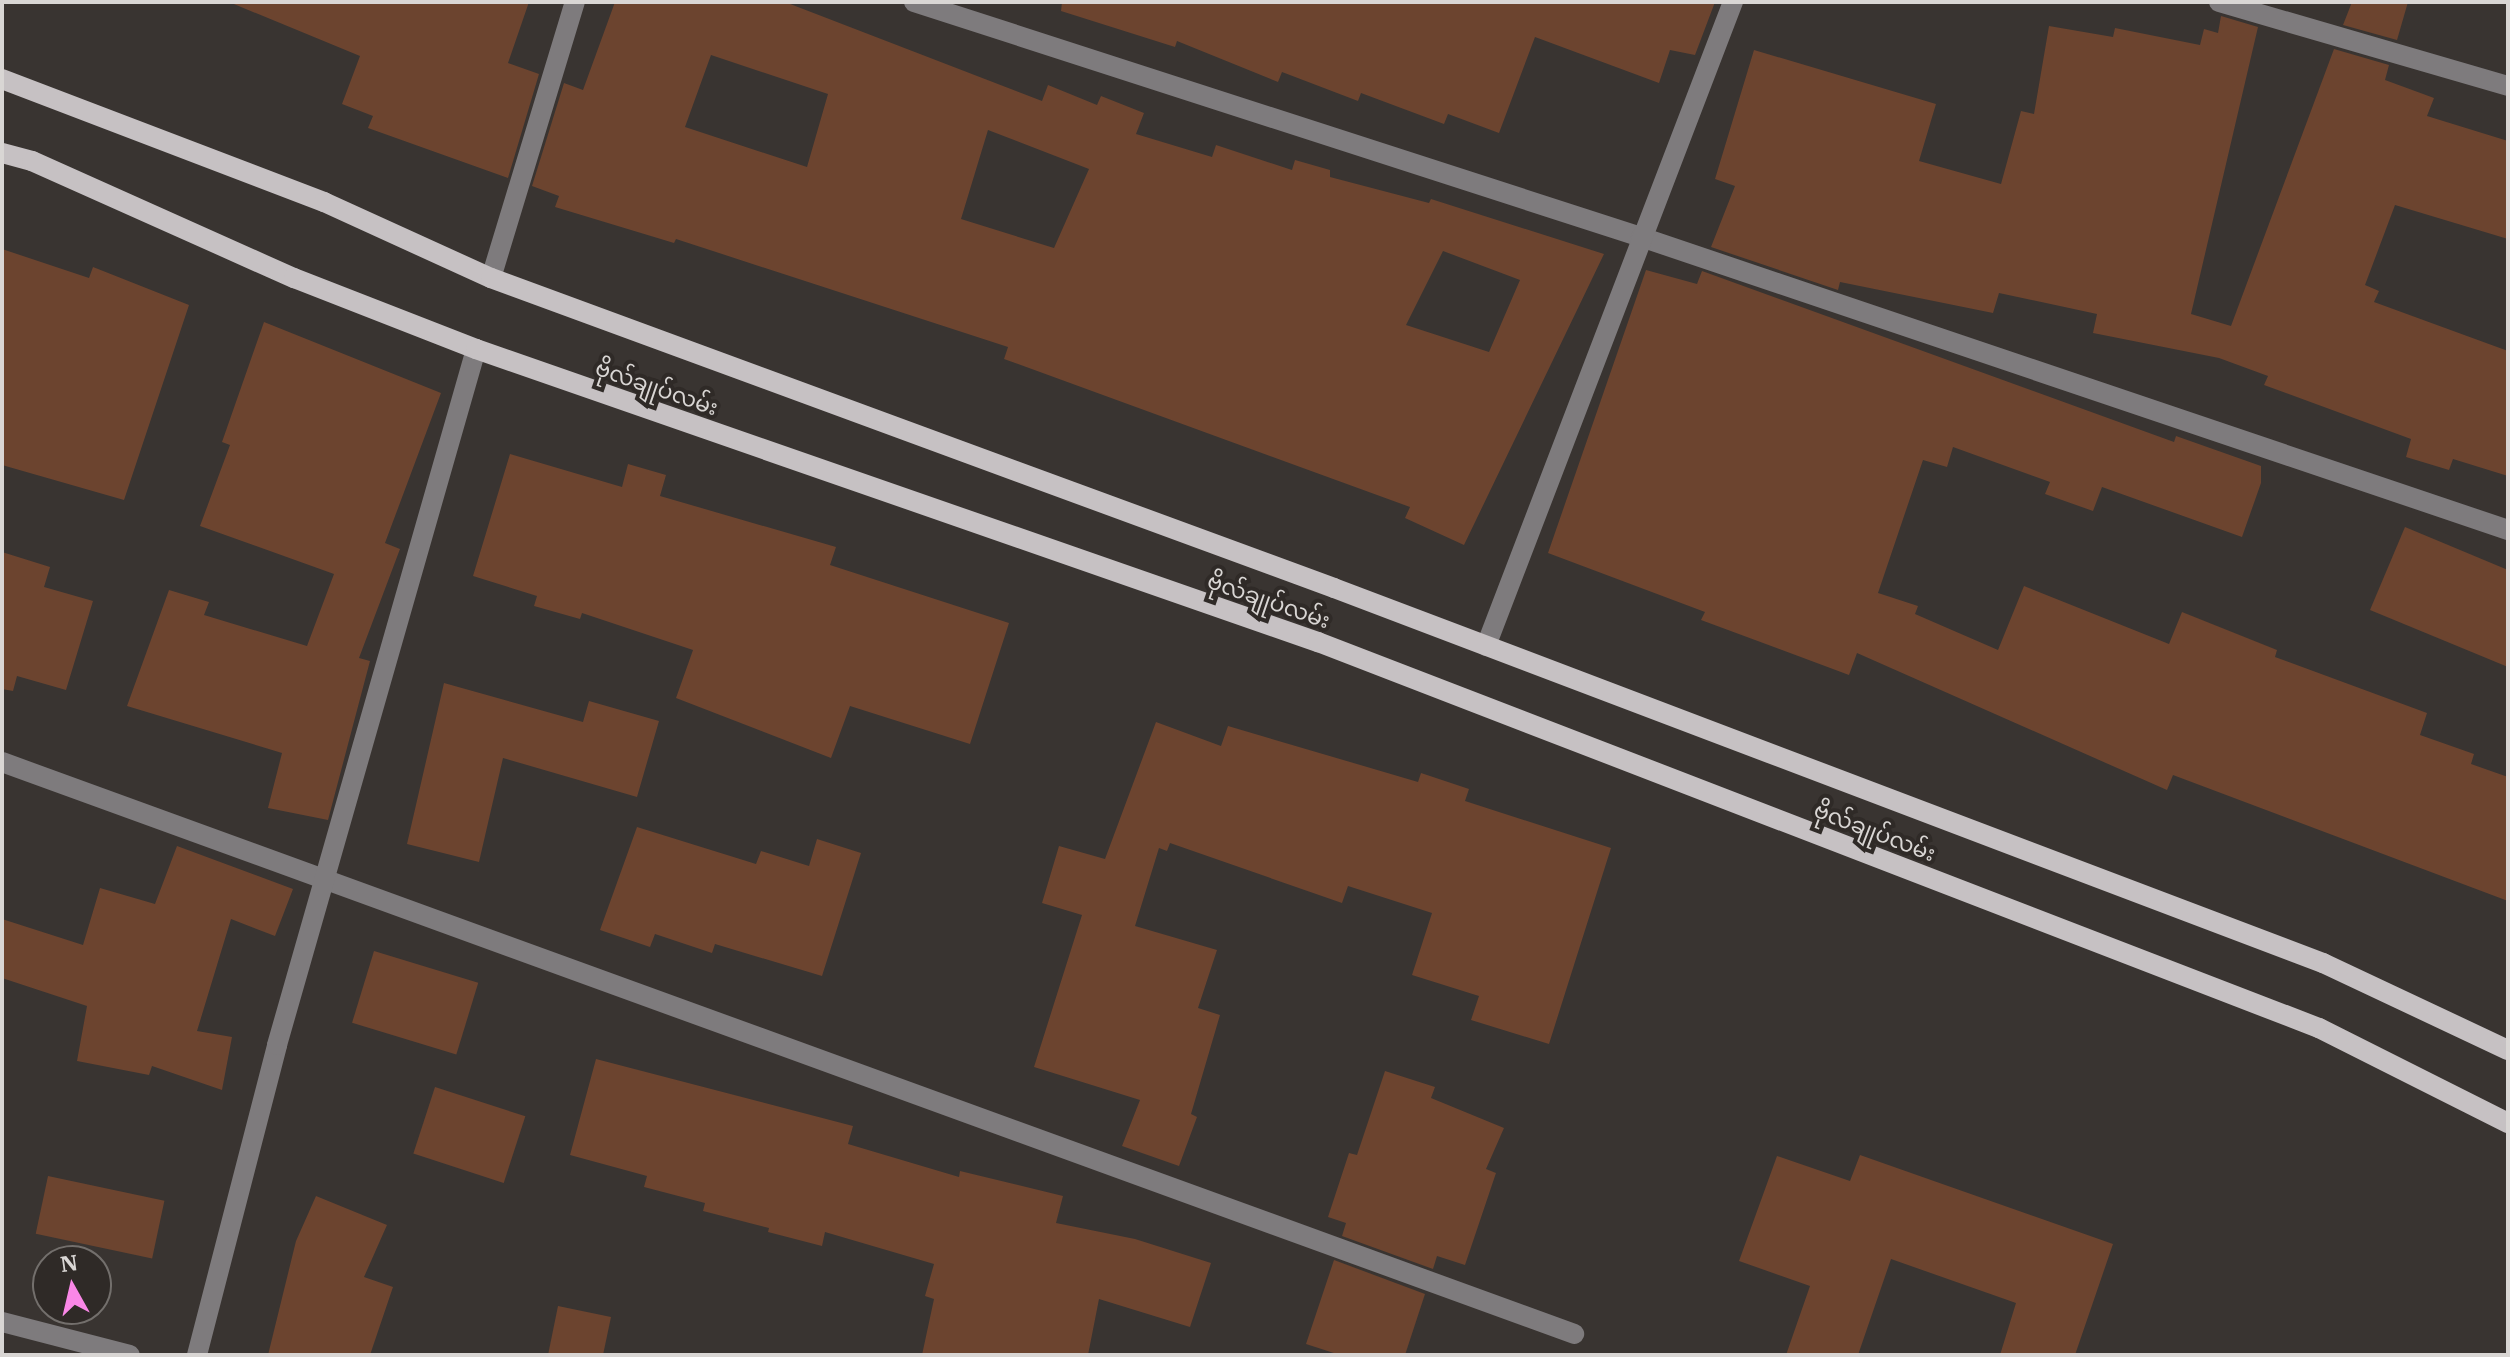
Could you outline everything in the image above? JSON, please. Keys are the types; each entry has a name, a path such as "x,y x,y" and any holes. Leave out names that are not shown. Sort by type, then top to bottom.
{"main road":[{"name":"ဗိုလ်ချုပ်လမ်း","path":"2,79 324,202 491,278 1486,646 2323,963 2508,1050"},
{"name":"ဗိုလ်ချုပ်လမ်း","path":"2,153 32,161 294,278 476,349 1464,698 2319,1028 2508,1123"}],"street":[{"path":"491,278 575,2"},
{"path":"914,2 1641,237 2193,428 2508,530"},
{"path":"1486,646 1733,2"},
{"path":"2219,2 2508,86"},
{"path":"197,1355 277,1045 328,879 476,349"},
{"path":"2,762 1574,1334"},
{"path":"2,1322 130,1355"}],"building":[{"path":"229,2 529,2 508,63 539,74 508,178 368,128 373,116 342,104 360,56"},
{"path":"615,2 785,2 1042,101 1048,85 1097,105 1101,96 1144,113 1136,134 1212,157 1216,145 1292,170 1295,160 1330,170 1330,177 1429,203 1431,199 1604,254 1464,545 1405,518 1410,507 1004,359 1008,347 676,239 674,243 555,207 559,196 532,186 564,83 583,90","holes":["711,55 828,94 807,167 685,127","988,130 1089,169 1054,248 961,219","1443,251 1520,280 1489,352 1406,325"]},
{"path":"1062,2 1715,2 1695,55 1670,50 1659,83 1535,37 1499,133 1448,114 1444,124 1361,93 1358,101 1282,72 1278,82 1177,41 1175,47 1061,11"},
{"path":"2352,2 2408,2 2397,40 2343,25"},
{"path":"2221,16 2258,27 2191,314 2231,326 2334,49 2389,65 2385,80 2434,98 2427,116 2508,141 2508,239 2395,205 2365,285 2379,291 2374,302 2508,351 2508,476 2453,459 2449,470 2406,457 2411,439 2264,385 2268,376 2219,358 2093,333 2097,314 1999,293 1993,313 1840,282 1838,290 1711,247 1735,186 1715,179 1754,50 1936,104 1919,161 2001,184 2021,111 2034,114 2049,26 2113,37 2115,28 2200,45 2204,29 2218,33"},
{"path":"2,249 89,278 93,267 189,305 124,500 2,465"},
{"path":"1646,270 1697,284 1702,271 2174,442 2176,436 2261,466 2261,483 2242,537 2102,487 2093,511 2045,494 2050,482 1953,447 1947,467 1923,460 1878,593 1918,606 1915,614 1998,650 2024,586 2169,644 2182,612 2277,650 2275,657 2427,713 2420,735 2474,754 2471,764 2508,777 2508,901 2173,775 2167,790 1857,653 1849,675 1701,620 1705,612 1548,553"},
{"path":"264,322 441,393 385,543 400,549 359,658 370,661 328,820 268,808 282,753 127,706 169,590 209,602 204,615 307,646 334,574 200,526 230,445 222,442"},
{"path":"510,454 622,487 628,464 666,475 660,496 836,547 830,565 1009,623 970,744 850,706 831,758 676,698 693,650 582,613 580,619 534,606 537,596 473,576"},
{"path":"2405,527 2508,570 2508,667 2370,610"},
{"path":"2,552 50,567 44,587 93,601 66,690 17,676 13,691 2,689"},
{"path":"444,683 583,722 589,701 659,721 637,797 503,758 479,862 407,844"},
{"path":"1156,722 1221,746 1228,726 1418,782 1421,773 1469,789 1465,801 1611,848 1549,1044 1471,1020 1479,996 1412,975 1432,913 1348,886 1342,903 1170,843 1167,851 1159,848 1135,926 1217,950 1198,1008 1220,1015 1191,1114 1197,1117 1179,1166 1122,1146 1140,1100 1034,1067 1082,915 1042,903 1059,846 1105,859"},
{"path":"637,827 756,864 761,851 809,866 817,839 861,853 822,976 715,944 712,953 655,934 650,947 600,930"},
{"path":"177,846 293,889 275,936 231,919 197,1031 232,1037 222,1090 152,1066 149,1075 77,1061 87,1006 2,978 2,919 83,945 100,888 155,904"},
{"path":"374,951 478,983 456,1055 352,1023"},
{"path":"596,1059 853,1126 848,1144 959,1177 960,1171 1063,1196 1056,1223 1135,1239 1211,1263 1190,1327 1099,1299 1088,1355 922,1355 934,1299 925,1296 934,1264 825,1232 822,1246 768,1232 769,1228 703,1211 705,1203 644,1187 647,1176 570,1155"},
{"path":"1385,1071 1435,1087 1431,1098 1504,1128 1486,1169 1496,1173 1465,1265 1437,1256 1433,1269 1342,1236 1346,1223 1328,1217 1349,1153 1357,1155"},
{"path":"435,1087 525,1116 504,1183 413,1154"},
{"path":"1860,1155 2113,1244 2075,1355 2000,1355 2016,1303 1891,1259 1858,1355 1786,1355 1810,1286 1739,1261 1777,1156 1850,1181"},
{"path":"48,1176 164,1201 152,1258 112,1250 112,1245 89,1245 36,1234"},
{"path":"316,1196 387,1225 364,1277 393,1287 370,1355 268,1355 296,1241"},
{"path":"1334,1260 1425,1294 1405,1355 1340,1355 1306,1344"},
{"path":"558,1306 611,1317 603,1355 548,1355"}]}
